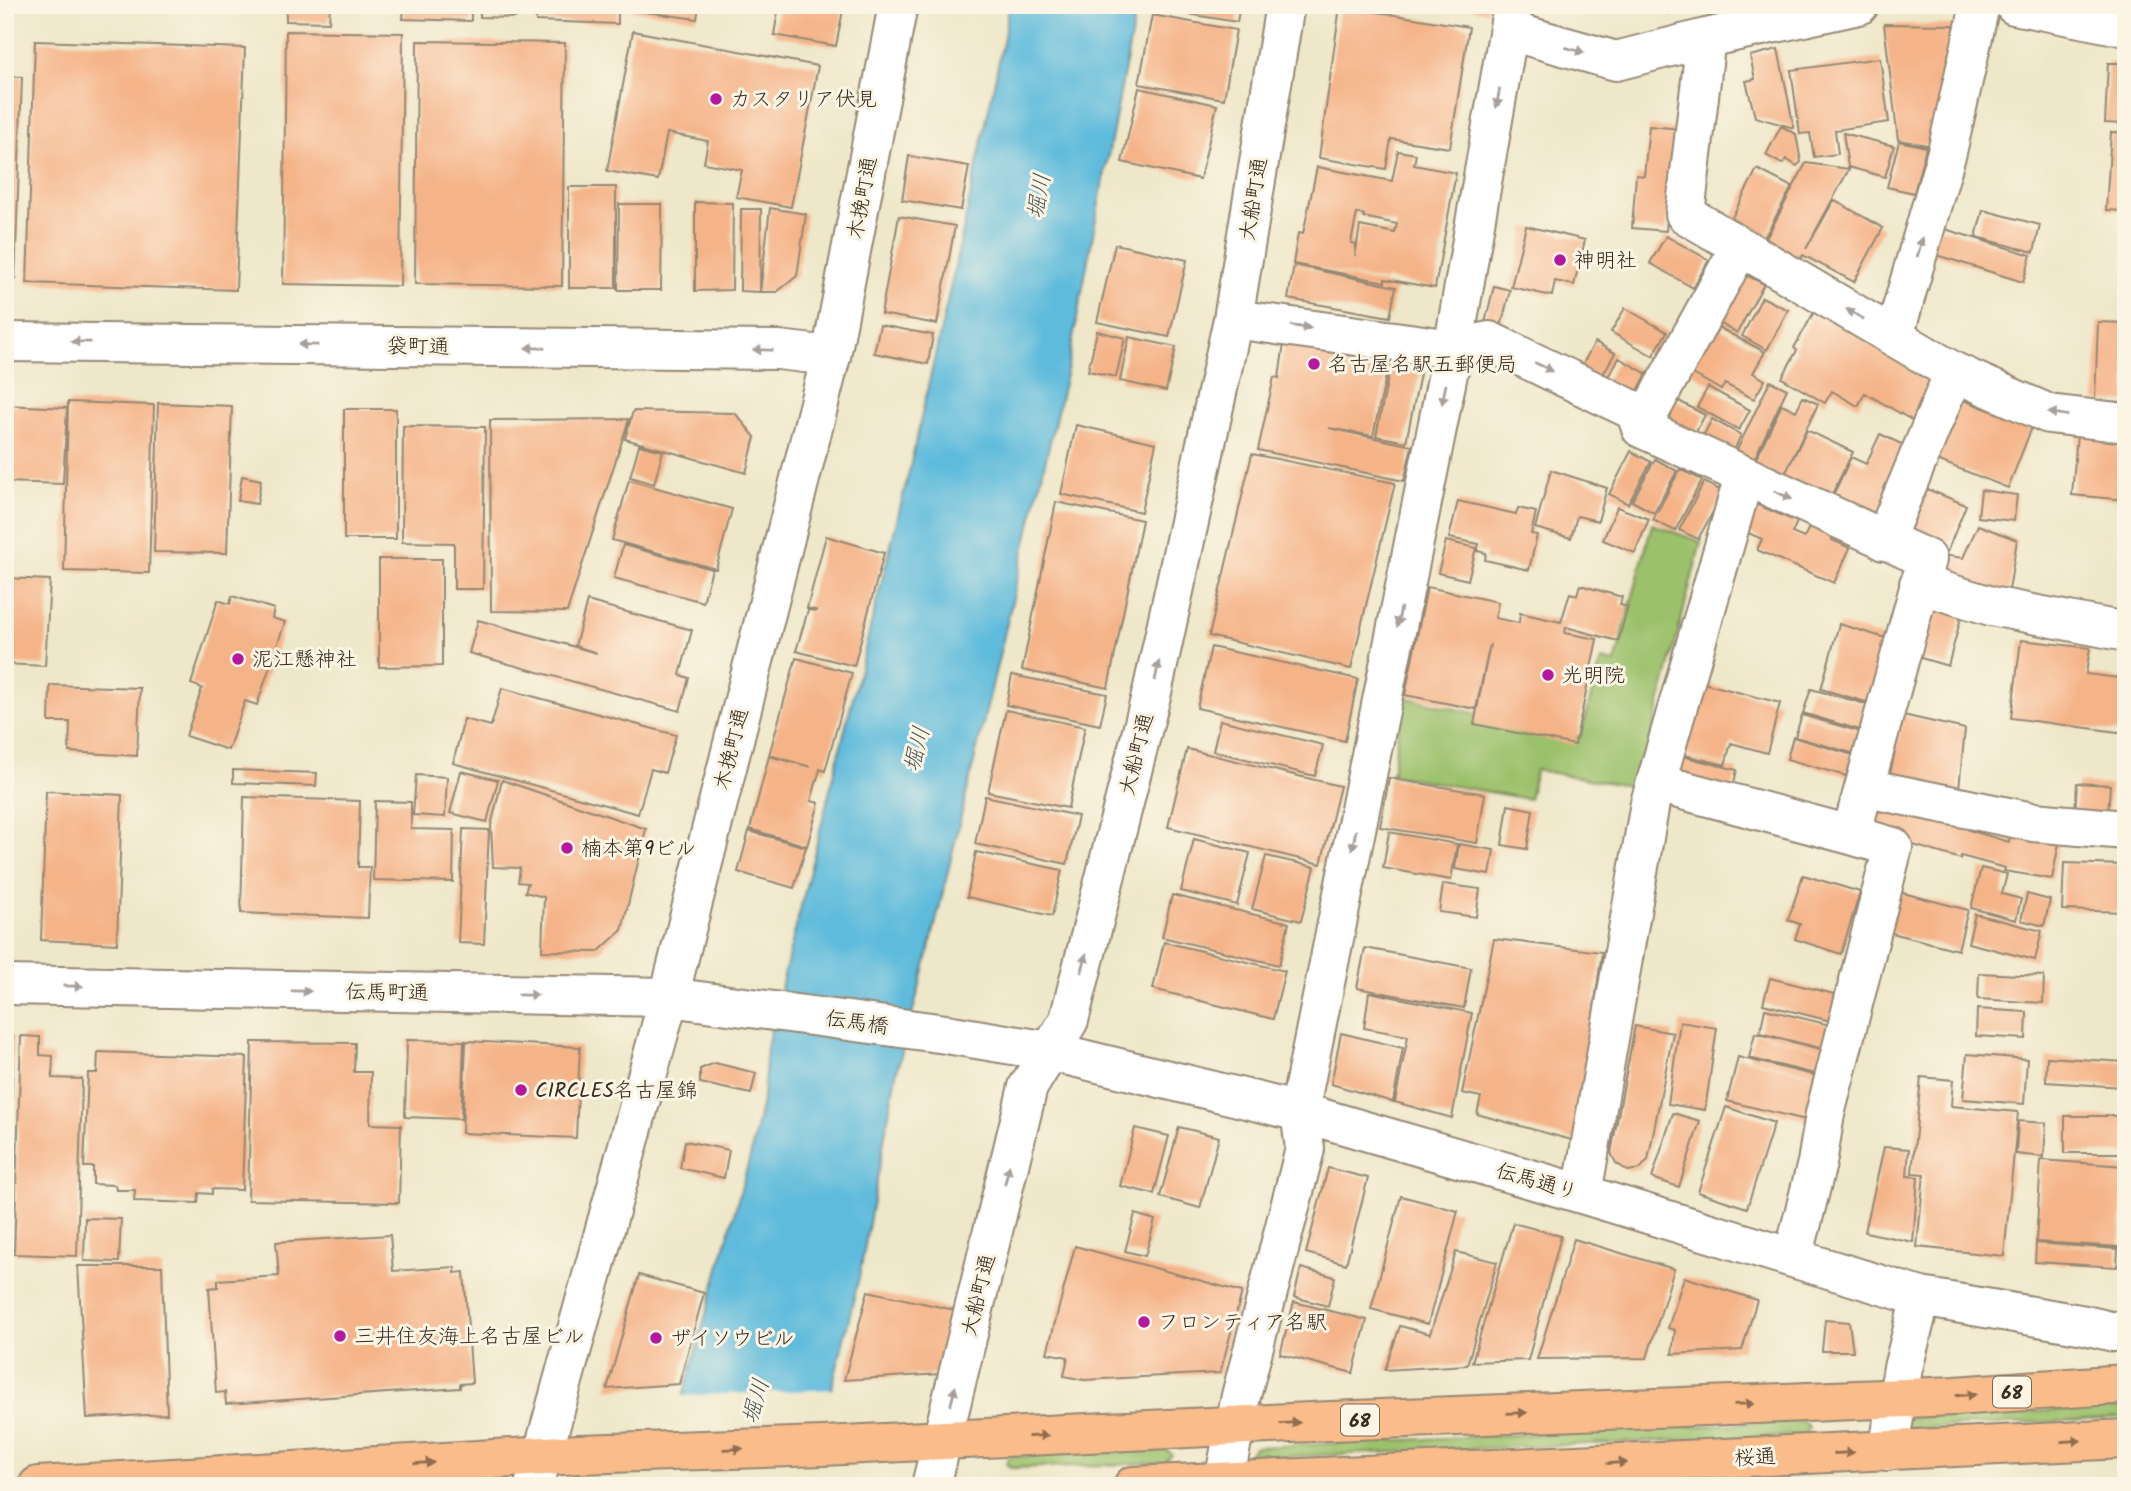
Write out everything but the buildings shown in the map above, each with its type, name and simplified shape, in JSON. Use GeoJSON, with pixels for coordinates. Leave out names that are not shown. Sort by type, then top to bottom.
{"type":"FeatureCollection","features":[{"type":"Feature","properties":{"kind":"main road","name":"68"},"geometry":{"type":"LineString","coordinates":[[37,1486],[537,1471],[664,1451],[1898,1398],[2126,1384]]}},
{"type":"Feature","properties":{"kind":"main road","name":"桜通"},"geometry":{"type":"LineString","coordinates":[[1133,1486],[2126,1439]]}},
{"type":"Feature","properties":{"kind":"street","name":"木挽町通"},"geometry":{"type":"LineString","coordinates":[[537,1471],[669,997],[831,356],[898,5]]}},
{"type":"Feature","properties":{"kind":"street","name":"大船町通"},"geometry":{"type":"LineString","coordinates":[[931,1486],[1028,1087],[1069,1020],[1153,688],[1233,319],[1285,5]]}},
{"type":"Feature","properties":{"kind":"street"},"geometry":{"type":"LineString","coordinates":[[1224,1482],[1305,1149],[1300,1112],[1453,349],[1511,18],[1616,61],[1706,38],[1859,5]]}},
{"type":"Feature","properties":{"kind":"street"},"geometry":{"type":"LineString","coordinates":[[1894,335],[1947,152],[1980,5]]}},
{"type":"Feature","properties":{"kind":"street"},"geometry":{"type":"LineString","coordinates":[[2014,5],[2126,27]]}},
{"type":"Feature","properties":{"kind":"street"},"geometry":{"type":"LineString","coordinates":[[1706,38],[1685,214],[1954,372],[2049,414],[2126,423]]}},
{"type":"Feature","properties":{"kind":"street"},"geometry":{"type":"LineString","coordinates":[[1641,428],[1740,247]]}},
{"type":"Feature","properties":{"kind":"street"},"geometry":{"type":"LineString","coordinates":[[1233,319],[1453,349],[1489,341],[1636,411],[1641,428],[1884,541],[1923,571],[1991,606],[2126,632]]}},
{"type":"Feature","properties":{"kind":"street","name":"袋町通"},"geometry":{"type":"LineString","coordinates":[[5,342],[778,350],[831,356]]}},
{"type":"Feature","properties":{"kind":"street"},"geometry":{"type":"LineString","coordinates":[[1884,541],[1954,372]]}},
{"type":"Feature","properties":{"kind":"street"},"geometry":{"type":"LineString","coordinates":[[1583,1194],[1648,816],[1744,477]]}},
{"type":"Feature","properties":{"kind":"street"},"geometry":{"type":"LineString","coordinates":[[1851,835],[1866,788],[1923,571]]}},
{"type":"Feature","properties":{"kind":"street"},"geometry":{"type":"LineString","coordinates":[[1656,783],[1893,847],[1825,1114],[1817,1163],[1793,1258]]}},
{"type":"Feature","properties":{"kind":"street"},"geometry":{"type":"LineString","coordinates":[[1866,788],[2033,822],[2126,830]]}},
{"type":"Feature","properties":{"kind":"street","name":"伝馬町通"},"geometry":{"type":"LineString","coordinates":[[5,985],[669,997],[767,1011]]}},
{"type":"Feature","properties":{"kind":"street","name":"伝馬橋"},"geometry":{"type":"LineString","coordinates":[[767,1011],[946,1034]]}},
{"type":"Feature","properties":{"kind":"street","name":"伝馬通り"},"geometry":{"type":"LineString","coordinates":[[946,1034],[1049,1051],[1300,1112],[1583,1194],[1921,1297],[2114,1332],[2126,1328]]}},
{"type":"Feature","properties":{"kind":"street"},"geometry":{"type":"LineString","coordinates":[[1888,1451],[1903,1368],[1921,1297]]}},
{"type":"Feature","properties":{"kind":"green space"},"geometry":{"type":"Polygon","coordinates":[[[1652,524],[1701,542],[1640,782],[1634,787],[1536,770],[1529,799],[1392,775],[1403,697],[1580,737],[1601,660],[1615,663],[1652,524]]]}},
{"type":"Feature","properties":{"kind":"green space"},"geometry":{"type":"Polygon","coordinates":[[[2126,1407],[2126,1418],[1884,1430],[1881,1419],[2126,1407]]]}},
{"type":"Feature","properties":{"kind":"green space"},"geometry":{"type":"Polygon","coordinates":[[[1803,1421],[1809,1428],[1804,1435],[1256,1458],[1250,1453],[1255,1447],[1803,1421]]]}},
{"type":"Feature","properties":{"kind":"green space"},"geometry":{"type":"Polygon","coordinates":[[[1167,1450],[1172,1455],[1164,1463],[1012,1468],[1006,1464],[1008,1457],[1167,1450]]]}},
{"type":"Feature","properties":{"kind":"water","name":"堀川"},"geometry":{"type":"Polygon","coordinates":[[[1009,5],[1137,5],[1067,370],[929,951],[896,1074],[860,1273],[808,1486],[658,1486],[750,1157],[763,1097],[767,1047],[774,1015],[909,472],[961,240],[1009,5]]]}},
{"type":"Feature","properties":{"kind":"pier"},"geometry":{"type":"Polygon","coordinates":[[[835,1389],[812,1486],[654,1486],[681,1396],[835,1389]]]}},
{"type":"Feature","properties":{"kind":"place","name":"カスタリア伏見"},"geometry":{"type":"Point","coordinates":[716,99]}},
{"type":"Feature","properties":{"kind":"place","name":"神明社"},"geometry":{"type":"Point","coordinates":[1560,260]}},
{"type":"Feature","properties":{"kind":"place","name":"名古屋名駅五郵便局"},"geometry":{"type":"Point","coordinates":[1314,364]}},
{"type":"Feature","properties":{"kind":"place","name":"泥江懸神社"},"geometry":{"type":"Point","coordinates":[238,659]}},
{"type":"Feature","properties":{"kind":"place","name":"光明院"},"geometry":{"type":"Point","coordinates":[1548,675]}},
{"type":"Feature","properties":{"kind":"place","name":"楠本第9ビル"},"geometry":{"type":"Point","coordinates":[567,848]}},
{"type":"Feature","properties":{"kind":"place","name":"CIRCLES名古屋錦"},"geometry":{"type":"Point","coordinates":[521,1090]}},
{"type":"Feature","properties":{"kind":"place","name":"フロンティア名駅"},"geometry":{"type":"Point","coordinates":[1144,1322]}},
{"type":"Feature","properties":{"kind":"place","name":"三井住友海上名古屋ビル"},"geometry":{"type":"Point","coordinates":[340,1336]}},
{"type":"Feature","properties":{"kind":"place","name":"ザイソウビル"},"geometry":{"type":"Point","coordinates":[656,1338]}}]}
